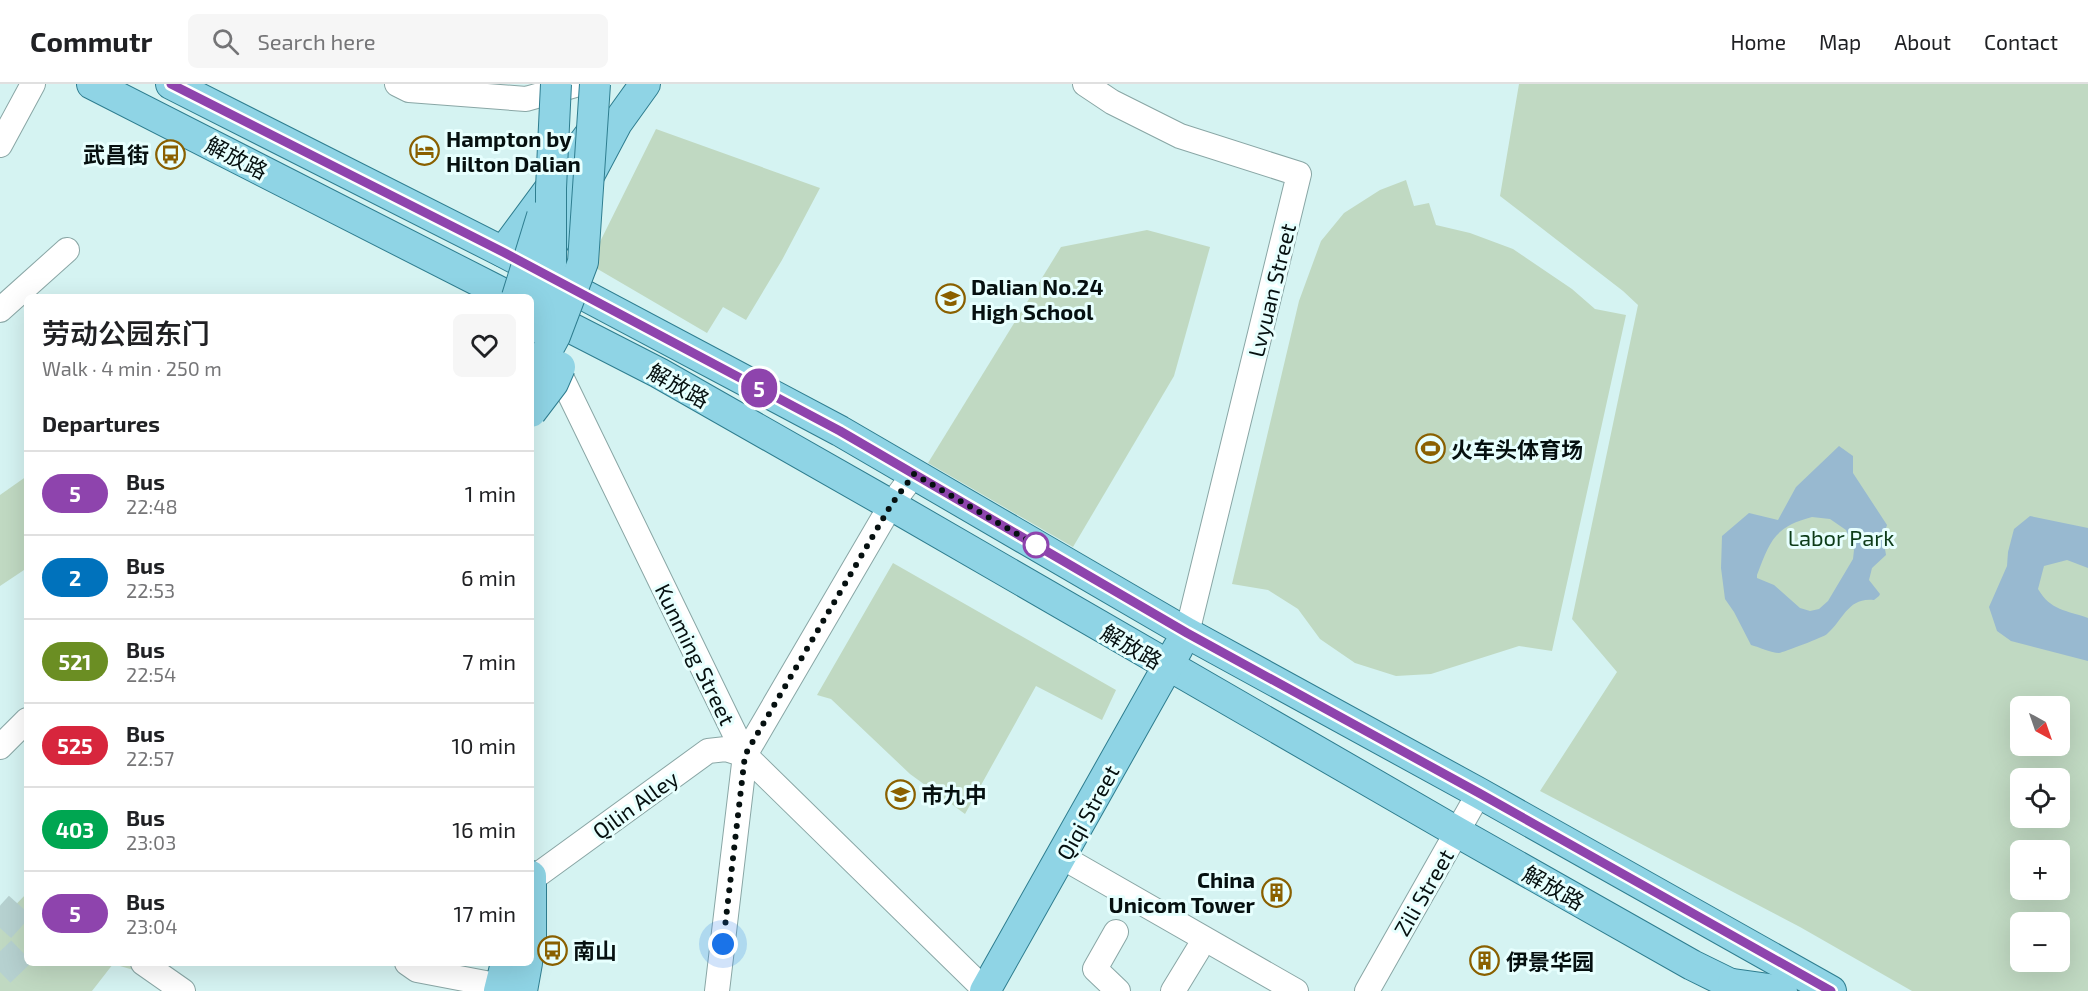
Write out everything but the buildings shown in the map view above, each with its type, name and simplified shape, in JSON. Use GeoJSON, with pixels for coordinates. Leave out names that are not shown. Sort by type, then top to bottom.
{"type":"FeatureCollection","features":[{"type":"Feature","properties":{"kind":"main road","name":"解放路"},"geometry":{"type":"LineString","coordinates":[[92,84],[504,294]]}},
{"type":"Feature","properties":{"kind":"main road"},"geometry":{"type":"LineString","coordinates":[[171,84],[503,252],[530,285],[608,306],[840,431],[1187,633],[1479,793],[1831,991]]}},
{"type":"Feature","properties":{"kind":"main road"},"geometry":{"type":"LineString","coordinates":[[534,319],[552,265],[551,188],[556,84]]}},
{"type":"Feature","properties":{"kind":"main road"},"geometry":{"type":"LineString","coordinates":[[534,408],[553,382],[569,346],[583,262],[595,84]]}},
{"type":"Feature","properties":{"kind":"main road"},"geometry":{"type":"LineString","coordinates":[[530,285],[627,84]]}},
{"type":"Feature","properties":{"kind":"main road"},"geometry":{"type":"LineString","coordinates":[[503,252],[612,117],[645,84]]}},
{"type":"Feature","properties":{"kind":"main road"},"geometry":{"type":"LineString","coordinates":[[518,294],[551,188]]}},
{"type":"Feature","properties":{"kind":"main road"},"geometry":{"type":"LineString","coordinates":[[534,375],[555,336],[583,262]]}},
{"type":"Feature","properties":{"kind":"main road","name":"解放路"},"geometry":{"type":"LineString","coordinates":[[534,310],[659,373],[1457,832],[1735,989],[1782,991]]}},
{"type":"Feature","properties":{"kind":"main road","name":"Qiqi Street"},"geometry":{"type":"LineString","coordinates":[[985,991],[1187,633]]}},
{"type":"Feature","properties":{"kind":"main road"},"geometry":{"type":"LineString","coordinates":[[1735,989],[1754,947]]}},
{"type":"Feature","properties":{"kind":"street"},"geometry":{"type":"LineString","coordinates":[[0,145],[33,84]]}},
{"type":"Feature","properties":{"kind":"street"},"geometry":{"type":"LineString","coordinates":[[397,84],[409,90],[526,99],[579,84]]}},
{"type":"Feature","properties":{"kind":"street","name":"Lvyuan Street"},"geometry":{"type":"LineString","coordinates":[[1084,84],[1112,102],[1180,136],[1299,174],[1187,633]]}},
{"type":"Feature","properties":{"kind":"street"},"geometry":{"type":"LineString","coordinates":[[0,310],[68,250]]}},
{"type":"Feature","properties":{"kind":"street","name":"Kunming Street"},"geometry":{"type":"LineString","coordinates":[[534,320],[745,755],[985,991]]}},
{"type":"Feature","properties":{"kind":"street"},"geometry":{"type":"LineString","coordinates":[[717,991],[745,755],[891,505],[914,474]]}},
{"type":"Feature","properties":{"kind":"street"},"geometry":{"type":"LineString","coordinates":[[0,747],[24,723]]}},
{"type":"Feature","properties":{"kind":"street","name":"Qilin Alley"},"geometry":{"type":"LineString","coordinates":[[534,877],[708,751],[726,749],[745,755]]}},
{"type":"Feature","properties":{"kind":"street","name":"Zili Street"},"geometry":{"type":"LineString","coordinates":[[1367,991],[1479,793]]}},
{"type":"Feature","properties":{"kind":"street"},"geometry":{"type":"LineString","coordinates":[[1062,857],[1266,983],[1296,991]]}},
{"type":"Feature","properties":{"kind":"street"},"geometry":{"type":"LineString","coordinates":[[1116,932],[1095,969],[1118,991]]}},
{"type":"Feature","properties":{"kind":"street"},"geometry":{"type":"LineString","coordinates":[[1173,991],[1198,950]]}},
{"type":"Feature","properties":{"kind":"street"},"geometry":{"type":"LineString","coordinates":[[147,966],[183,991]]}},
{"type":"Feature","properties":{"kind":"street"},"geometry":{"type":"LineString","coordinates":[[412,966],[417,969],[513,981]]}},
{"type":"Feature","properties":{"kind":"green space","name":"Labor Park"},"geometry":{"type":"Polygon","coordinates":[[[1519,84],[2088,84],[2088,991],[1912,991],[1800,927],[1540,791],[1617,672],[1572,619],[1638,305],[1500,196],[1519,84]]]}},
{"type":"Feature","properties":{"kind":"green space"},"geometry":{"type":"Polygon","coordinates":[[[656,129],[820,188],[782,260],[746,320],[723,307],[707,333],[589,264],[656,129]]]}},
{"type":"Feature","properties":{"kind":"green space","name":"火车头体育场"},"geometry":{"type":"Polygon","coordinates":[[[1406,180],[1414,206],[1429,203],[1436,225],[1470,233],[1513,249],[1572,289],[1595,309],[1626,315],[1552,651],[1519,646],[1431,674],[1396,676],[1355,663],[1320,639],[1298,609],[1268,590],[1232,584],[1299,301],[1321,241],[1344,213],[1380,190],[1406,180]]]}},
{"type":"Feature","properties":{"kind":"green space"},"geometry":{"type":"Polygon","coordinates":[[[1147,230],[1210,247],[1174,376],[1073,547],[928,463],[1061,247],[1147,230]]]}},
{"type":"Feature","properties":{"kind":"green space"},"geometry":{"type":"Polygon","coordinates":[[[24,478],[24,570],[0,586],[0,495],[24,478]]]}},
{"type":"Feature","properties":{"kind":"green space"},"geometry":{"type":"Polygon","coordinates":[[[893,563],[1116,690],[1102,720],[1036,686],[965,814],[910,774],[831,699],[817,695],[893,563]]]}},
{"type":"Feature","properties":{"kind":"green space"},"geometry":{"type":"Polygon","coordinates":[[[24,896],[24,966],[111,966],[92,991],[0,991],[0,921],[24,896]]]}},
{"type":"Feature","properties":{"kind":"green space"},"geometry":{"type":"Polygon","coordinates":[[[120,966],[159,966],[151,975],[120,966]]]}},
{"type":"Feature","properties":{"kind":"water"},"geometry":{"type":"Polygon","coordinates":[[[1839,446],[1853,456],[1853,473],[1887,525],[1883,537],[1886,555],[1872,568],[1869,580],[1880,594],[1879,596],[1874,600],[1865,600],[1852,605],[1824,636],[1776,653],[1751,645],[1725,599],[1721,568],[1722,536],[1749,513],[1778,520],[1796,487],[1839,446]],[[1812,517],[1781,531],[1770,544],[1757,575],[1757,578],[1774,585],[1800,608],[1810,611],[1819,609],[1828,601],[1853,559],[1854,550],[1846,530],[1830,519],[1812,517]]]}},
{"type":"Feature","properties":{"kind":"water"},"geometry":{"type":"Polygon","coordinates":[[[2030,516],[2088,528],[2088,568],[2067,560],[2044,566],[2038,589],[2054,606],[2088,618],[2088,661],[2011,641],[1997,631],[1989,607],[2007,566],[2014,529],[2030,516]]]}},
{"type":"Feature","properties":{"kind":"tunnel"},"geometry":{"type":"LineString","coordinates":[[0,928],[24,901]]}},
{"type":"Feature","properties":{"kind":"tunnel"},"geometry":{"type":"LineString","coordinates":[[0,972],[24,949]]}},
{"type":"Feature","properties":{"kind":"bus line","name":"5"},"geometry":{"type":"LineString","coordinates":[[171,84],[608,306],[840,431],[1187,633],[1479,793],[1831,991]]}},
{"type":"Feature","properties":{"kind":"place","name":"Hampton by Hilton Dalian"},"geometry":{"type":"Point","coordinates":[425,151]}},
{"type":"Feature","properties":{"kind":"place","name":"武昌街"},"geometry":{"type":"Point","coordinates":[170,154]}},
{"type":"Feature","properties":{"kind":"place","name":"Dalian No.24 High School"},"geometry":{"type":"Point","coordinates":[950,299]}},
{"type":"Feature","properties":{"kind":"place","name":"火车头体育场"},"geometry":{"type":"Point","coordinates":[1430,449]}},
{"type":"Feature","properties":{"kind":"place","name":"市九中"},"geometry":{"type":"Point","coordinates":[900,794]}},
{"type":"Feature","properties":{"kind":"place","name":"China Unicom Tower"},"geometry":{"type":"Point","coordinates":[1276,892]}},
{"type":"Feature","properties":{"kind":"place","name":"南山"},"geometry":{"type":"Point","coordinates":[552,950]}},
{"type":"Feature","properties":{"kind":"place","name":"伊景华园"},"geometry":{"type":"Point","coordinates":[1485,961]}},
{"type":"Feature","properties":{"kind":"route"},"geometry":{"type":"LineString","coordinates":[[723,944],[745,755],[891,505],[914,474],[1036,545]]}}]}
